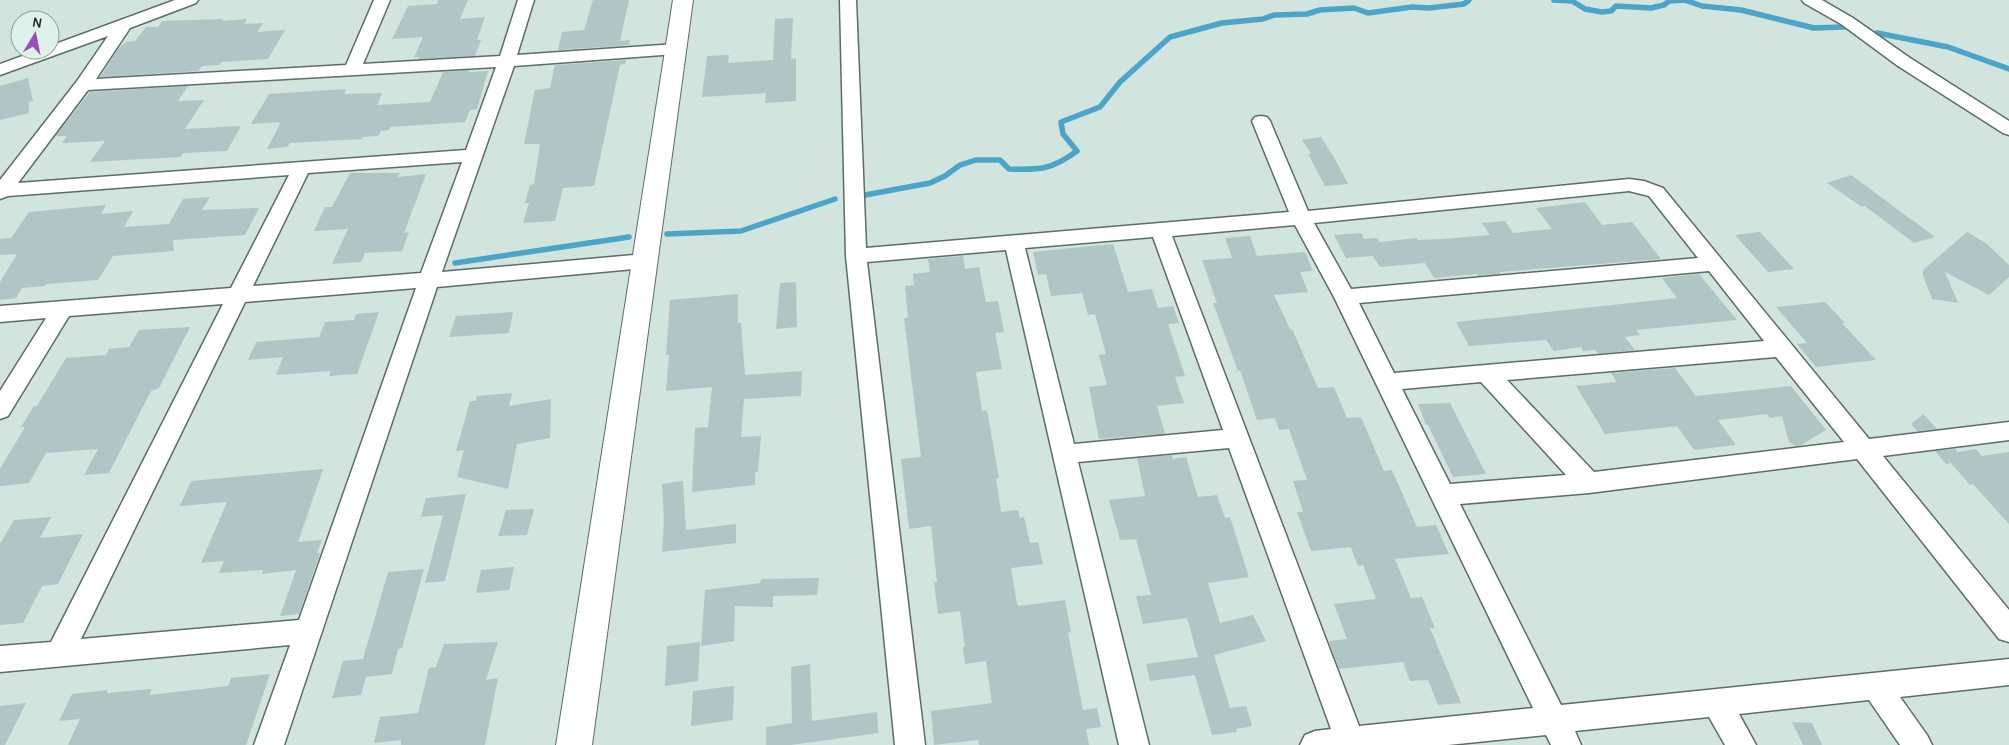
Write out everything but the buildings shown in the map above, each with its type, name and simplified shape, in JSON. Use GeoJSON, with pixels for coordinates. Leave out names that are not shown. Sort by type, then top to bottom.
{"type":"FeatureCollection","features":[{"type":"Feature","properties":{"kind":"street"},"geometry":{"type":"LineString","coordinates":[[0,70],[190,0]]}},
{"type":"Feature","properties":{"kind":"street"},"geometry":{"type":"LineString","coordinates":[[352,70],[382,0]]}},
{"type":"Feature","properties":{"kind":"street"},"geometry":{"type":"LineString","coordinates":[[269,745],[429,280],[507,61],[526,0]]}},
{"type":"Feature","properties":{"kind":"street"},"geometry":{"type":"LineString","coordinates":[[574,745],[683,0]]}},
{"type":"Feature","properties":{"kind":"street"},"geometry":{"type":"LineString","coordinates":[[848,0],[856,256],[910,745]]}},
{"type":"Feature","properties":{"kind":"street"},"geometry":{"type":"LineString","coordinates":[[1810,0],[1847,20],[1904,62],[2009,130]]}},
{"type":"Feature","properties":{"kind":"street"},"geometry":{"type":"LineString","coordinates":[[1,191],[83,85],[125,23]]}},
{"type":"Feature","properties":{"kind":"street"},"geometry":{"type":"LineString","coordinates":[[83,85],[507,61],[676,49]]}},
{"type":"Feature","properties":{"kind":"street"},"geometry":{"type":"LineString","coordinates":[[1261,121],[1301,218],[1345,297],[1388,382],[1566,745]]}},
{"type":"Feature","properties":{"kind":"street"},"geometry":{"type":"LineString","coordinates":[[1,191],[474,155]]}},
{"type":"Feature","properties":{"kind":"street"},"geometry":{"type":"LineString","coordinates":[[60,653],[302,168]]}},
{"type":"Feature","properties":{"kind":"street"},"geometry":{"type":"LineString","coordinates":[[856,256],[1301,218],[1629,185],[1644,187],[1656,192],[2009,630]]}},
{"type":"Feature","properties":{"kind":"street"},"geometry":{"type":"LineString","coordinates":[[1160,230],[1350,741]]}},
{"type":"Feature","properties":{"kind":"street"},"geometry":{"type":"LineString","coordinates":[[1014,242],[1134,745]]}},
{"type":"Feature","properties":{"kind":"street"},"geometry":{"type":"LineString","coordinates":[[0,314],[645,261]]}},
{"type":"Feature","properties":{"kind":"street"},"geometry":{"type":"LineString","coordinates":[[1345,297],[1713,264]]}},
{"type":"Feature","properties":{"kind":"street"},"geometry":{"type":"LineString","coordinates":[[0,410],[63,308]]}},
{"type":"Feature","properties":{"kind":"street"},"geometry":{"type":"LineString","coordinates":[[1388,382],[1781,348]]}},
{"type":"Feature","properties":{"kind":"street"},"geometry":{"type":"LineString","coordinates":[[1487,374],[1589,483]]}},
{"type":"Feature","properties":{"kind":"street"},"geometry":{"type":"LineString","coordinates":[[1443,495],[1589,483],[2009,431]]}},
{"type":"Feature","properties":{"kind":"street"},"geometry":{"type":"LineString","coordinates":[[1064,454],[1237,438]]}},
{"type":"Feature","properties":{"kind":"street"},"geometry":{"type":"LineString","coordinates":[[0,659],[309,631]]}},
{"type":"Feature","properties":{"kind":"street"},"geometry":{"type":"LineString","coordinates":[[1315,745],[2009,672]]}},
{"type":"Feature","properties":{"kind":"street"},"geometry":{"type":"LineString","coordinates":[[1876,686],[1917,745]]}},
{"type":"Feature","properties":{"kind":"street"},"geometry":{"type":"LineString","coordinates":[[1716,703],[1741,745]]}},
{"type":"Feature","properties":{"kind":"waterway"},"geometry":{"type":"LineString","coordinates":[[865,195],[930,183],[945,176],[960,165],[976,160],[1000,160],[1009,169],[1045,168],[1060,162],[1077,151],[1063,134],[1061,122],[1100,107],[1120,82],[1170,37],[1222,23],[1263,19],[1274,15],[1307,14],[1320,10],[1354,8],[1368,13],[1412,7],[1429,8],[1464,4],[1469,0]]}},
{"type":"Feature","properties":{"kind":"waterway"},"geometry":{"type":"LineString","coordinates":[[1554,0],[1572,1],[1585,9],[1602,12],[1611,11],[1616,6],[1651,8],[1664,5],[1669,1],[1684,0],[1702,6],[1741,10],[1814,28],[1844,27]]}},
{"type":"Feature","properties":{"kind":"waterway"},"geometry":{"type":"LineString","coordinates":[[1877,33],[1948,47],[2009,69]]}},
{"type":"Feature","properties":{"kind":"waterway"},"geometry":{"type":"LineString","coordinates":[[667,234],[741,231],[835,199]]}},
{"type":"Feature","properties":{"kind":"waterway"},"geometry":{"type":"LineString","coordinates":[[455,263],[629,237]]}}]}
